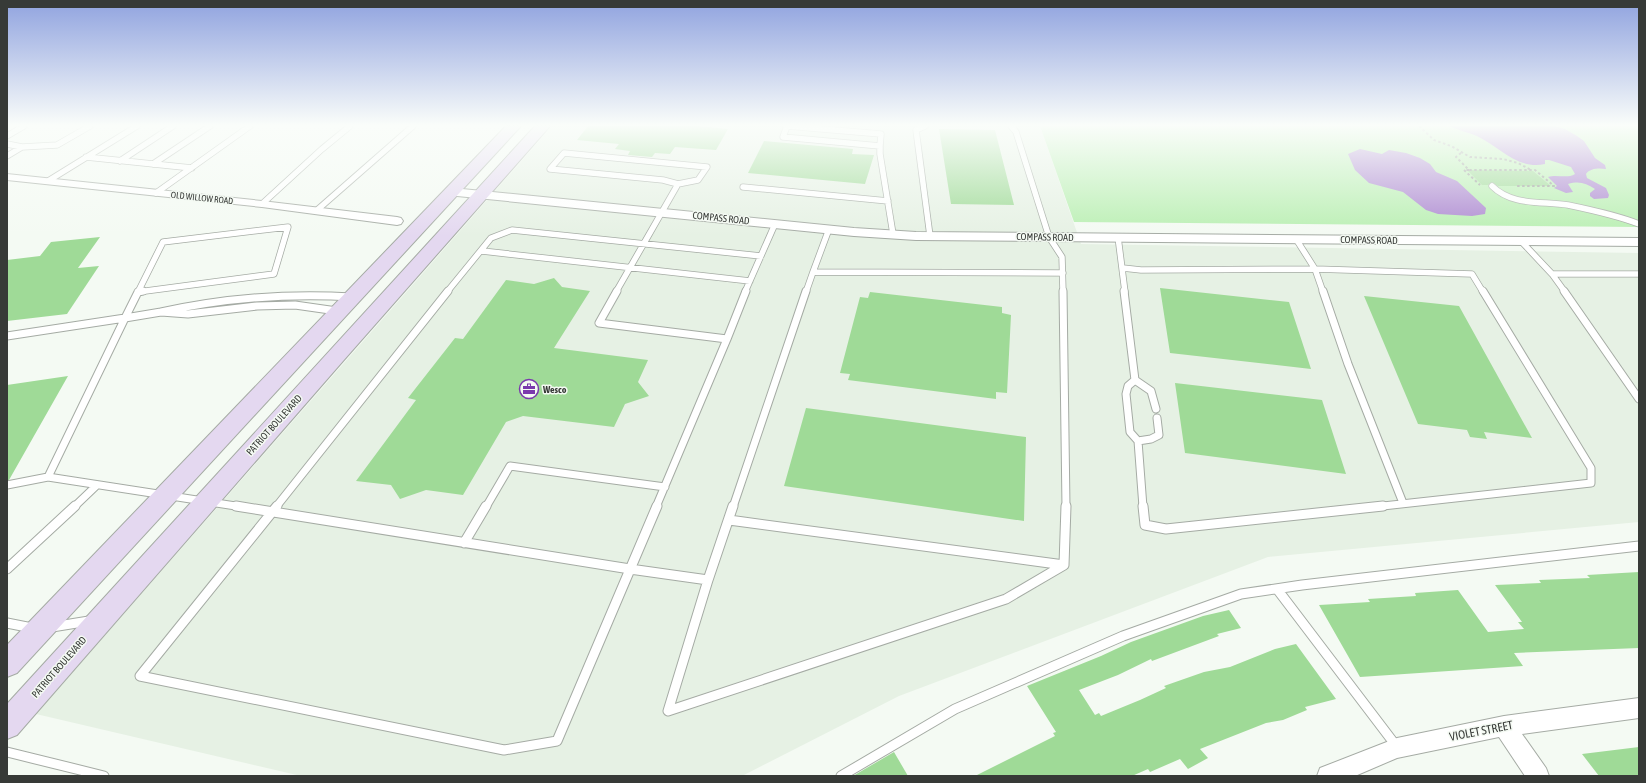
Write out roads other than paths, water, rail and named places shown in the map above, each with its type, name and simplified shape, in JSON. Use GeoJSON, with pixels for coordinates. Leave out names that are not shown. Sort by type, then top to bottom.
{"type":"FeatureCollection","features":[{"type":"Feature","properties":{"kind":"main road"},"geometry":{"type":"LineString","coordinates":[[7,664],[480,163]]}},
{"type":"Feature","properties":{"kind":"main road","name":"PATRIOT BOULEVARD"},"geometry":{"type":"LineString","coordinates":[[7,725],[206,501],[511,163]]}},
{"type":"Feature","properties":{"kind":"street","name":"OLD WILLOW ROAD"},"geometry":{"type":"LineString","coordinates":[[7,177],[262,204],[396,221]]}},
{"type":"Feature","properties":{"kind":"street","name":"COMPASS ROAD"},"geometry":{"type":"LineString","coordinates":[[452,192],[829,229],[930,236],[1639,242]]}},
{"type":"Feature","properties":{"kind":"street","name":"VIOLET STREET"},"geometry":{"type":"LineString","coordinates":[[1328,776],[1397,748],[1504,726],[1639,708]]}},
{"type":"Feature","properties":{"kind":"street"},"geometry":{"type":"LineString","coordinates":[[1504,726],[1538,776]]}},
{"type":"Feature","properties":{"kind":"lane"},"geometry":{"type":"LineString","coordinates":[[48,181],[77,163]]}},
{"type":"Feature","properties":{"kind":"lane"},"geometry":{"type":"LineString","coordinates":[[137,163],[192,168]]}},
{"type":"Feature","properties":{"kind":"lane"},"geometry":{"type":"LineString","coordinates":[[156,193],[200,163]]}},
{"type":"Feature","properties":{"kind":"lane"},"geometry":{"type":"LineString","coordinates":[[262,204],[307,163]]}},
{"type":"Feature","properties":{"kind":"lane"},"geometry":{"type":"LineString","coordinates":[[316,211],[371,163]]}},
{"type":"Feature","properties":{"kind":"lane"},"geometry":{"type":"LineString","coordinates":[[556,163],[550,169],[663,180],[678,184],[698,180],[707,167],[661,163]]}},
{"type":"Feature","properties":{"kind":"lane"},"geometry":{"type":"LineString","coordinates":[[881,163],[893,234]]}},
{"type":"Feature","properties":{"kind":"lane"},"geometry":{"type":"LineString","coordinates":[[920,163],[930,236]]}},
{"type":"Feature","properties":{"kind":"lane"},"geometry":{"type":"LineString","coordinates":[[1026,163],[1049,237],[1062,257],[1066,515],[1064,565]]}},
{"type":"Feature","properties":{"kind":"lane"},"geometry":{"type":"LineString","coordinates":[[678,184],[599,323],[727,339]]}},
{"type":"Feature","properties":{"kind":"lane"},"geometry":{"type":"LineString","coordinates":[[1492,186],[1499,193],[1514,200],[1566,205],[1617,215],[1639,224]]}},
{"type":"Feature","properties":{"kind":"lane"},"geometry":{"type":"LineString","coordinates":[[743,187],[888,202]]}},
{"type":"Feature","properties":{"kind":"lane"},"geometry":{"type":"LineString","coordinates":[[761,256],[512,230],[491,238],[140,676],[504,750],[557,741],[775,224]]}},
{"type":"Feature","properties":{"kind":"lane"},"geometry":{"type":"LineString","coordinates":[[48,477],[125,318],[138,292],[163,242],[288,226],[274,274],[138,292]]}},
{"type":"Feature","properties":{"kind":"lane"},"geometry":{"type":"LineString","coordinates":[[829,229],[728,520],[668,711],[1006,599],[1064,565]]}},
{"type":"Feature","properties":{"kind":"lane"},"geometry":{"type":"LineString","coordinates":[[1118,237],[1123,268],[1135,380]]}},
{"type":"Feature","properties":{"kind":"lane"},"geometry":{"type":"LineString","coordinates":[[1296,239],[1315,269],[1348,364],[1403,503]]}},
{"type":"Feature","properties":{"kind":"lane"},"geometry":{"type":"LineString","coordinates":[[1520,241],[1552,274],[1639,399]]}},
{"type":"Feature","properties":{"kind":"lane"},"geometry":{"type":"LineString","coordinates":[[482,251],[750,281]]}},
{"type":"Feature","properties":{"kind":"lane"},"geometry":{"type":"LineString","coordinates":[[1123,268],[1141,270],[1315,269],[1472,274],[1591,468],[1591,483],[1166,529],[1145,525],[1138,441],[1130,432],[1126,394],[1128,386],[1135,380]]}},
{"type":"Feature","properties":{"kind":"lane"},"geometry":{"type":"LineString","coordinates":[[813,272],[1063,274]]}},
{"type":"Feature","properties":{"kind":"lane"},"geometry":{"type":"LineString","coordinates":[[1552,274],[1639,274]]}},
{"type":"Feature","properties":{"kind":"lane"},"geometry":{"type":"LineString","coordinates":[[7,336],[161,312],[192,305],[264,295],[306,294],[345,304]]}},
{"type":"Feature","properties":{"kind":"lane"},"geometry":{"type":"LineString","coordinates":[[161,312],[188,314],[257,306],[345,304]]}},
{"type":"Feature","properties":{"kind":"lane"},"geometry":{"type":"LineString","coordinates":[[1135,380],[1146,386],[1154,393],[1156,409]]}},
{"type":"Feature","properties":{"kind":"lane"},"geometry":{"type":"LineString","coordinates":[[1138,441],[1151,439],[1159,435],[1157,418]]}},
{"type":"Feature","properties":{"kind":"lane"},"geometry":{"type":"LineString","coordinates":[[464,543],[510,466],[665,487]]}},
{"type":"Feature","properties":{"kind":"lane"},"geometry":{"type":"LineString","coordinates":[[7,485],[48,477],[708,580]]}},
{"type":"Feature","properties":{"kind":"lane"},"geometry":{"type":"LineString","coordinates":[[7,569],[97,485]]}},
{"type":"Feature","properties":{"kind":"lane"},"geometry":{"type":"LineString","coordinates":[[728,520],[1064,565]]}},
{"type":"Feature","properties":{"kind":"lane"},"geometry":{"type":"LineString","coordinates":[[841,776],[955,709],[1123,636],[1242,594],[1639,546]]}},
{"type":"Feature","properties":{"kind":"lane"},"geometry":{"type":"LineString","coordinates":[[1277,589],[1397,748]]}},
{"type":"Feature","properties":{"kind":"lane"},"geometry":{"type":"LineString","coordinates":[[7,623],[39,630],[101,619]]}},
{"type":"Feature","properties":{"kind":"lane"},"geometry":{"type":"LineString","coordinates":[[7,752],[104,776]]}},
{"type":"Feature","properties":{"kind":"place","name":"Wesco"},"geometry":{"type":"Point","coordinates":[529,389]}}]}
